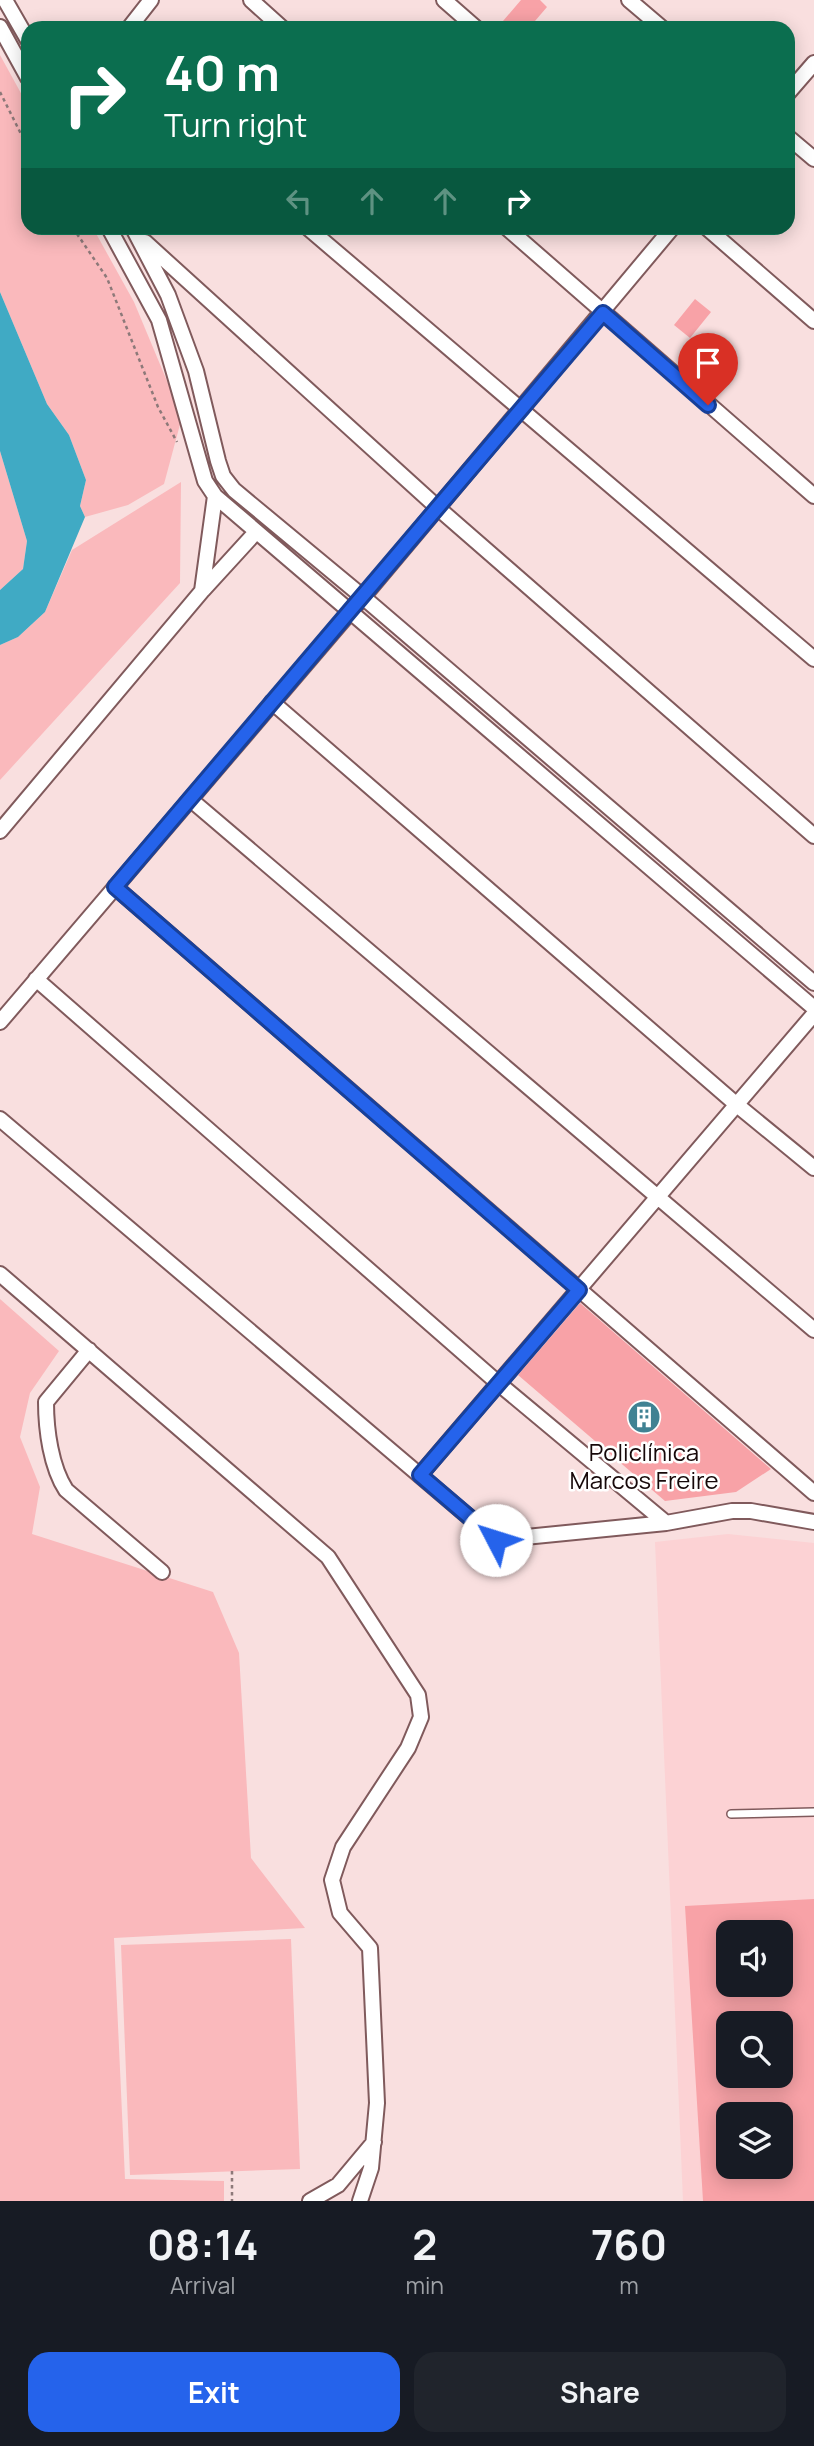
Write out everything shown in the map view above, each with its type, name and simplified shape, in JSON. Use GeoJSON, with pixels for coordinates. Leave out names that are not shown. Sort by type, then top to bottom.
{"type":"FeatureCollection","features":[{"type":"Feature","properties":{"kind":"street"},"geometry":{"type":"LineString","coordinates":[[5,0],[21,28]]}},
{"type":"Feature","properties":{"kind":"street"},"geometry":{"type":"LineString","coordinates":[[134,21],[151,0]]}},
{"type":"Feature","properties":{"kind":"street"},"geometry":{"type":"LineString","coordinates":[[251,0],[274,21]]}},
{"type":"Feature","properties":{"kind":"street"},"geometry":{"type":"LineString","coordinates":[[444,0],[468,21]]}},
{"type":"Feature","properties":{"kind":"street"},"geometry":{"type":"LineString","coordinates":[[629,0],[654,21]]}},
{"type":"Feature","properties":{"kind":"street"},"geometry":{"type":"LineString","coordinates":[[0,27],[21,65]]}},
{"type":"Feature","properties":{"kind":"street"},"geometry":{"type":"LineString","coordinates":[[795,85],[814,63]]}},
{"type":"Feature","properties":{"kind":"street"},"geometry":{"type":"LineString","coordinates":[[795,143],[814,159]]}},
{"type":"Feature","properties":{"kind":"street"},"geometry":{"type":"LineString","coordinates":[[113,235],[159,320],[205,481],[215,496],[814,1008]]}},
{"type":"Feature","properties":{"kind":"street"},"geometry":{"type":"LineString","coordinates":[[137,235],[169,295],[192,358],[223,476],[234,490],[814,983]]}},
{"type":"Feature","properties":{"kind":"street"},"geometry":{"type":"LineString","coordinates":[[139,235],[438,508],[814,836]]}},
{"type":"Feature","properties":{"kind":"street"},"geometry":{"type":"LineString","coordinates":[[316,235],[814,659]]}},
{"type":"Feature","properties":{"kind":"street"},"geometry":{"type":"LineString","coordinates":[[515,235],[814,496]]}},
{"type":"Feature","properties":{"kind":"street"},"geometry":{"type":"LineString","coordinates":[[0,1022],[363,597],[666,235]]}},
{"type":"Feature","properties":{"kind":"street"},"geometry":{"type":"LineString","coordinates":[[715,235],[814,321]]}},
{"type":"Feature","properties":{"kind":"street"},"geometry":{"type":"LineString","coordinates":[[202,591],[215,496]]}},
{"type":"Feature","properties":{"kind":"street"},"geometry":{"type":"LineString","coordinates":[[0,831],[202,591],[256,532]]}},
{"type":"Feature","properties":{"kind":"street"},"geometry":{"type":"LineString","coordinates":[[272,702],[737,1105],[814,1168]]}},
{"type":"Feature","properties":{"kind":"street"},"geometry":{"type":"LineString","coordinates":[[190,799],[814,1330]]}},
{"type":"Feature","properties":{"kind":"street"},"geometry":{"type":"LineString","coordinates":[[115,887],[814,1493]]}},
{"type":"Feature","properties":{"kind":"street"},"geometry":{"type":"LineString","coordinates":[[36,979],[498,1383],[666,1523]]}},
{"type":"Feature","properties":{"kind":"street"},"geometry":{"type":"LineString","coordinates":[[420,1475],[814,1014]]}},
{"type":"Feature","properties":{"kind":"street"},"geometry":{"type":"LineString","coordinates":[[0,1119],[496,1540],[666,1523],[732,1511],[751,1511],[814,1522]]}},
{"type":"Feature","properties":{"kind":"street"},"geometry":{"type":"LineString","coordinates":[[0,1274],[328,1556],[418,1695],[421,1717],[408,1748],[342,1847],[332,1880],[340,1913],[370,1948],[377,2103],[371,2168],[360,2201]]}},
{"type":"Feature","properties":{"kind":"street"},"geometry":{"type":"LineString","coordinates":[[89,1350],[46,1402],[46,1418],[59,1480],[66,1490],[162,1572]]}},
{"type":"Feature","properties":{"kind":"street"},"geometry":{"type":"LineString","coordinates":[[310,2201],[338,2185],[374,2142]]}},
{"type":"Feature","properties":{"kind":"lane"},"geometry":{"type":"LineString","coordinates":[[731,1814],[814,1812]]}},
{"type":"Feature","properties":{"kind":"path"},"geometry":{"type":"LineString","coordinates":[[0,92],[21,134]]}},
{"type":"Feature","properties":{"kind":"path"},"geometry":{"type":"LineString","coordinates":[[78,235],[107,278],[158,407],[182,450]]}},
{"type":"Feature","properties":{"kind":"path"},"geometry":{"type":"LineString","coordinates":[[232,2171],[232,2201]]}},
{"type":"Feature","properties":{"kind":"shaded area"},"geometry":{"type":"Polygon","coordinates":[[[0,55],[21,93],[21,235],[97,235],[134,302],[182,417],[164,484],[128,505],[85,517],[80,506],[86,480],[69,435],[47,404],[0,292],[0,55]]]}},
{"type":"Feature","properties":{"kind":"shaded area"},"geometry":{"type":"Polygon","coordinates":[[[0,451],[27,541],[23,569],[0,590],[0,451]]]}},
{"type":"Feature","properties":{"kind":"shaded area"},"geometry":{"type":"Polygon","coordinates":[[[181,482],[180,583],[0,780],[0,645],[18,637],[45,612],[72,550],[181,482]]]}},
{"type":"Feature","properties":{"kind":"shaded area"},"geometry":{"type":"Polygon","coordinates":[[[0,1299],[59,1351],[30,1393],[20,1437],[40,1487],[32,1534],[213,1592],[239,1653],[251,1858],[305,1928],[114,1938],[125,2179],[224,2181],[224,2201],[0,2201],[0,1299]]]}},
{"type":"Feature","properties":{"kind":"shaded area"},"geometry":{"type":"Polygon","coordinates":[[[728,1534],[814,1543],[814,2201],[683,2201],[655,1542],[728,1534]]]}},
{"type":"Feature","properties":{"kind":"shaded area"},"geometry":{"type":"Polygon","coordinates":[[[291,1939],[300,2169],[130,2175],[121,1945],[291,1939]]]}},
{"type":"Feature","properties":{"kind":"water"},"geometry":{"type":"Polygon","coordinates":[[[0,292],[47,404],[69,435],[86,480],[80,506],[85,517],[45,612],[18,637],[0,645],[0,590],[23,569],[27,541],[0,451],[0,292]]]}},
{"type":"Feature","properties":{"kind":"building"},"geometry":{"type":"Polygon","coordinates":[[[521,0],[540,0],[547,7],[535,21],[503,21],[521,0]]]}},
{"type":"Feature","properties":{"kind":"building"},"geometry":{"type":"Polygon","coordinates":[[[695,299],[711,312],[690,338],[674,325],[695,299]]]}},
{"type":"Feature","properties":{"kind":"building","name":"Policlínica Marcos Freire"},"geometry":{"type":"Polygon","coordinates":[[[580,1303],[771,1469],[736,1492],[665,1501],[518,1375],[580,1303]]]}},
{"type":"Feature","properties":{"kind":"building"},"geometry":{"type":"Polygon","coordinates":[[[814,1899],[814,2201],[703,2201],[685,1906],[814,1899]]]}},
{"type":"Feature","properties":{"kind":"place","name":"Policlínica Marcos Freire"},"geometry":{"type":"Point","coordinates":[644,1417]}},
{"type":"Feature","properties":{"kind":"route"},"geometry":{"type":"LineString","coordinates":[[496,1540],[420,1475],[579,1290],[115,887],[603,313],[708,405]]}}]}
